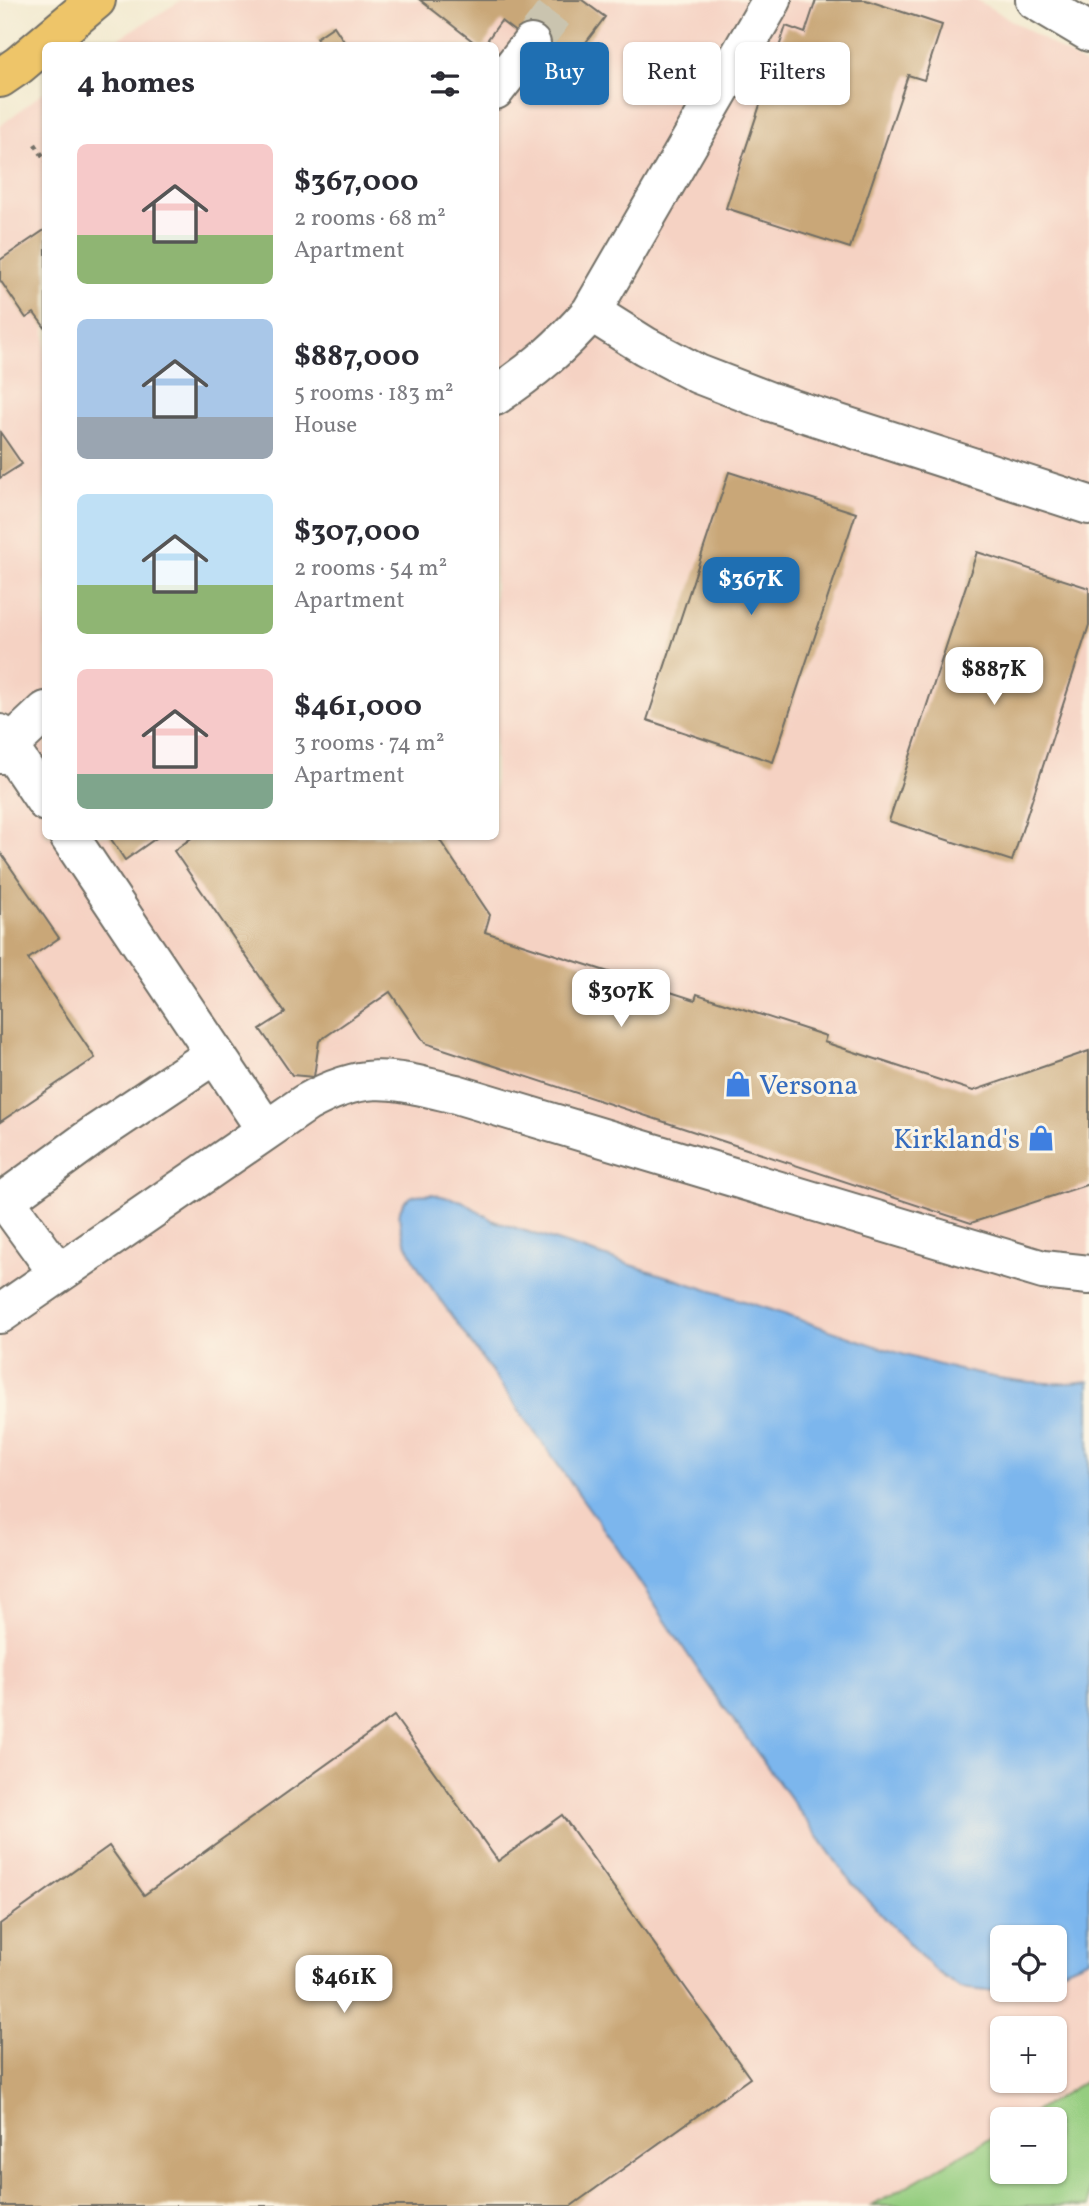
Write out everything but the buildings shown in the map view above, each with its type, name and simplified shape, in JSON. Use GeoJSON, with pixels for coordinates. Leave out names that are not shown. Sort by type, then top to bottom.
{"type":"FeatureCollection","features":[{"type":"Feature","properties":{"kind":"main road"},"geometry":{"type":"LineString","coordinates":[[46,42],[96,0]]}},
{"type":"Feature","properties":{"kind":"main road"},"geometry":{"type":"LineString","coordinates":[[0,78],[42,46]]}},
{"type":"Feature","properties":{"kind":"street"},"geometry":{"type":"LineString","coordinates":[[499,393],[534,370],[565,342],[591,312],[772,0]]}},
{"type":"Feature","properties":{"kind":"street"},"geometry":{"type":"LineString","coordinates":[[1035,0],[1089,32]]}},
{"type":"Feature","properties":{"kind":"street"},"geometry":{"type":"LineString","coordinates":[[499,85],[520,58]]}},
{"type":"Feature","properties":{"kind":"street"},"geometry":{"type":"LineString","coordinates":[[591,312],[645,346],[698,374],[768,401],[1089,505]]}},
{"type":"Feature","properties":{"kind":"street"},"geometry":{"type":"LineString","coordinates":[[42,713],[3,745],[42,797]]}},
{"type":"Feature","properties":{"kind":"street"},"geometry":{"type":"LineString","coordinates":[[72,840],[266,1130]]}},
{"type":"Feature","properties":{"kind":"street"},"geometry":{"type":"LineString","coordinates":[[58,1273],[5,1200],[97,1133],[215,1054]]}},
{"type":"Feature","properties":{"kind":"street"},"geometry":{"type":"LineString","coordinates":[[0,1314],[266,1130],[334,1088],[362,1080],[401,1081],[456,1094],[1043,1270],[1089,1275]]}},
{"type":"Feature","properties":{"kind":"path"},"geometry":{"type":"LineString","coordinates":[[35,144],[42,155]]}},
{"type":"Feature","properties":{"kind":"shaded area"},"geometry":{"type":"Polygon","coordinates":[[[182,0],[977,0],[1089,67],[1089,2079],[1067,2092],[1067,2016],[990,2016],[990,2093],[1066,2093],[1043,2107],[990,2107],[990,2138],[872,2206],[0,2206],[0,126],[42,93],[42,840],[499,840],[499,42],[113,42],[182,0]]]}},
{"type":"Feature","properties":{"kind":"green space"},"geometry":{"type":"Polygon","coordinates":[[[1089,2079],[1089,2206],[872,2206],[990,2138],[990,2184],[1067,2184],[1067,2107],[1043,2107],[1089,2079]]]}},
{"type":"Feature","properties":{"kind":"water"},"geometry":{"type":"Polygon","coordinates":[[[432,1194],[462,1201],[494,1221],[928,1362],[1012,1380],[1052,1383],[1089,1381],[1089,1959],[1067,1969],[1067,1925],[990,1925],[990,1991],[960,1988],[932,1968],[851,1882],[708,1685],[613,1542],[424,1277],[407,1246],[400,1221],[400,1210],[405,1201],[416,1195],[432,1194]]]}},
{"type":"Feature","properties":{"kind":"tunnel"},"geometry":{"type":"LineString","coordinates":[[532,42],[564,0]]}},
{"type":"Feature","properties":{"kind":"place","name":"Versona"},"geometry":{"type":"Point","coordinates":[738,1084]}},
{"type":"Feature","properties":{"kind":"place","name":"Kirkland's"},"geometry":{"type":"Point","coordinates":[1041,1138]}}]}
